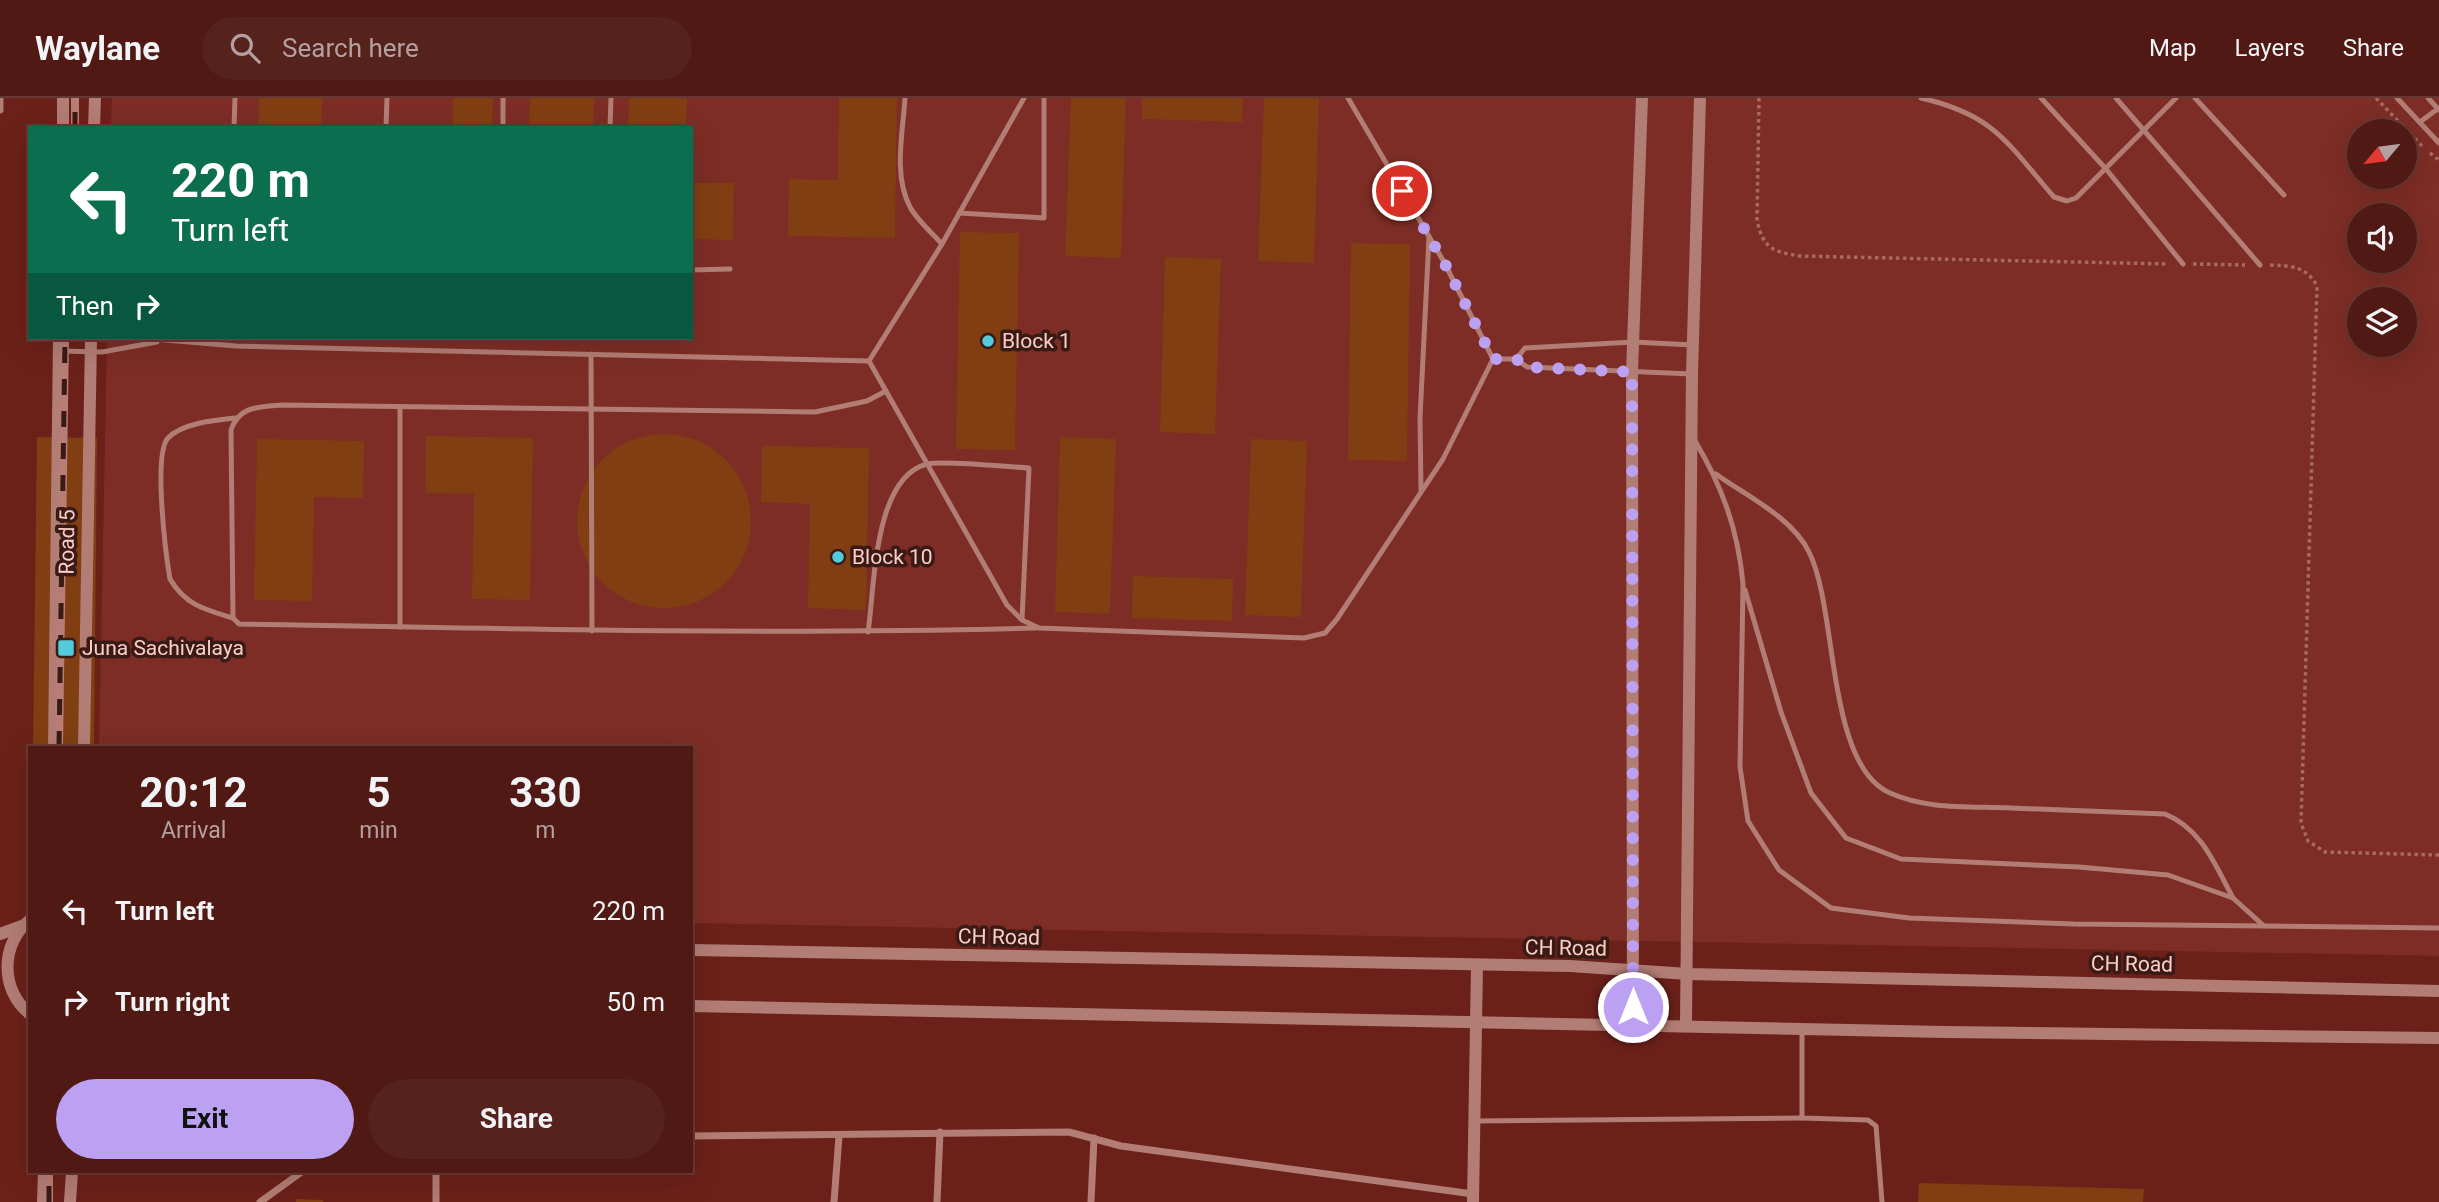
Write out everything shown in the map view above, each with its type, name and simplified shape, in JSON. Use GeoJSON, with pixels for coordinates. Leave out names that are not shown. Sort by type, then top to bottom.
{"type":"FeatureCollection","features":[{"type":"Feature","properties":{"kind":"street"},"geometry":{"type":"LineString","coordinates":[[0,98],[0,110]]}},
{"type":"Feature","properties":{"kind":"street"},"geometry":{"type":"LineString","coordinates":[[63,126],[64,98]]}},
{"type":"Feature","properties":{"kind":"street"},"geometry":{"type":"LineString","coordinates":[[94,126],[95,98]]}},
{"type":"Feature","properties":{"kind":"street"},"geometry":{"type":"LineString","coordinates":[[1633,1026],[1632,372],[1642,98]]}},
{"type":"Feature","properties":{"kind":"street"},"geometry":{"type":"LineString","coordinates":[[1686,1025],[1694,438],[1692,374],[1699,98]]}},
{"type":"Feature","properties":{"kind":"street","name":"Road 5"},"geometry":{"type":"LineString","coordinates":[[84,746],[91,340]]}},
{"type":"Feature","properties":{"kind":"street","name":"Road 5"},"geometry":{"type":"LineString","coordinates":[[54,746],[59,344]]}},
{"type":"Feature","properties":{"kind":"street"},"geometry":{"type":"LineString","coordinates":[[0,934],[26,923]]}},
{"type":"Feature","properties":{"kind":"street"},"geometry":{"type":"LineString","coordinates":[[26,923],[11,941],[5,958],[5,993],[28,1012]]}},
{"type":"Feature","properties":{"kind":"street","name":"CH Road"},"geometry":{"type":"LineString","coordinates":[[693,950],[1633,968],[1688,974],[2439,991]]}},
{"type":"Feature","properties":{"kind":"street"},"geometry":{"type":"LineString","coordinates":[[693,1136],[839,1136],[1044,1130],[1069,1132],[1121,1146],[1473,1198],[1477,966]]}},
{"type":"Feature","properties":{"kind":"street"},"geometry":{"type":"LineString","coordinates":[[693,1006],[1633,1026],[2439,1038]]}},
{"type":"Feature","properties":{"kind":"street"},"geometry":{"type":"LineString","coordinates":[[937,1202],[940,1132]]}},
{"type":"Feature","properties":{"kind":"street"},"geometry":{"type":"LineString","coordinates":[[834,1202],[839,1136]]}},
{"type":"Feature","properties":{"kind":"street"},"geometry":{"type":"LineString","coordinates":[[1091,1202],[1094,1138]]}},
{"type":"Feature","properties":{"kind":"street"},"geometry":{"type":"LineString","coordinates":[[43,1202],[44,1173]]}},
{"type":"Feature","properties":{"kind":"street"},"geometry":{"type":"LineString","coordinates":[[70,1202],[72,1173]]}},
{"type":"Feature","properties":{"kind":"street"},"geometry":{"type":"LineString","coordinates":[[260,1202],[300,1173]]}},
{"type":"Feature","properties":{"kind":"street"},"geometry":{"type":"LineString","coordinates":[[436,1173],[436,1202]]}},
{"type":"Feature","properties":{"kind":"lane"},"geometry":{"type":"LineString","coordinates":[[234,126],[235,98]]}},
{"type":"Feature","properties":{"kind":"lane"},"geometry":{"type":"LineString","coordinates":[[386,126],[387,98]]}},
{"type":"Feature","properties":{"kind":"lane"},"geometry":{"type":"LineString","coordinates":[[503,98],[503,126]]}},
{"type":"Feature","properties":{"kind":"lane"},"geometry":{"type":"LineString","coordinates":[[610,126],[611,98]]}},
{"type":"Feature","properties":{"kind":"lane"},"geometry":{"type":"LineString","coordinates":[[905,98],[901,168],[904,188],[910,207],[942,244]]}},
{"type":"Feature","properties":{"kind":"lane"},"geometry":{"type":"LineString","coordinates":[[869,360],[942,244],[1024,98]]}},
{"type":"Feature","properties":{"kind":"lane"},"geometry":{"type":"LineString","coordinates":[[959,213],[1044,218],[1044,98]]}},
{"type":"Feature","properties":{"kind":"lane"},"geometry":{"type":"LineString","coordinates":[[1348,98],[1429,237],[1493,359]]}},
{"type":"Feature","properties":{"kind":"lane"},"geometry":{"type":"LineString","coordinates":[[1921,98],[1957,107],[1982,118],[2054,197],[2067,201],[2076,198],[2176,98]]}},
{"type":"Feature","properties":{"kind":"lane"},"geometry":{"type":"LineString","coordinates":[[2041,98],[2106,169],[2183,264]]}},
{"type":"Feature","properties":{"kind":"lane"},"geometry":{"type":"LineString","coordinates":[[2116,98],[2260,265]]}},
{"type":"Feature","properties":{"kind":"lane"},"geometry":{"type":"LineString","coordinates":[[2195,98],[2284,195]]}},
{"type":"Feature","properties":{"kind":"lane"},"geometry":{"type":"LineString","coordinates":[[2397,98],[2439,143]]}},
{"type":"Feature","properties":{"kind":"lane"},"geometry":{"type":"LineString","coordinates":[[2420,122],[2439,109],[2428,98]]}},
{"type":"Feature","properties":{"kind":"lane"},"geometry":{"type":"LineString","coordinates":[[1422,491],[1420,405],[1429,237]]}},
{"type":"Feature","properties":{"kind":"lane"},"geometry":{"type":"LineString","coordinates":[[693,270],[730,270]]}},
{"type":"Feature","properties":{"kind":"lane"},"geometry":{"type":"LineString","coordinates":[[151,340],[160,342]]}},
{"type":"Feature","properties":{"kind":"lane"},"geometry":{"type":"LineString","coordinates":[[59,344],[90,352],[160,342],[869,360]]}},
{"type":"Feature","properties":{"kind":"lane"},"geometry":{"type":"LineString","coordinates":[[1516,359],[1525,348],[1633,342],[1693,345]]}},
{"type":"Feature","properties":{"kind":"lane"},"geometry":{"type":"LineString","coordinates":[[591,354],[592,631]]}},
{"type":"Feature","properties":{"kind":"lane"},"geometry":{"type":"LineString","coordinates":[[1493,359],[1516,359],[1527,367],[1692,374]]}},
{"type":"Feature","properties":{"kind":"lane"},"geometry":{"type":"LineString","coordinates":[[886,391],[867,401],[815,412],[255,407],[235,418],[175,433],[167,439],[161,461],[170,579],[180,596],[190,603],[233,618],[239,624],[592,631],[868,632],[1039,628],[1304,638],[1325,633],[1422,491],[1443,459],[1493,359]]}},
{"type":"Feature","properties":{"kind":"lane"},"geometry":{"type":"LineString","coordinates":[[869,360],[1007,605],[1022,620],[1039,628]]}},
{"type":"Feature","properties":{"kind":"lane"},"geometry":{"type":"LineString","coordinates":[[400,407],[400,627]]}},
{"type":"Feature","properties":{"kind":"lane"},"geometry":{"type":"LineString","coordinates":[[233,618],[231,430],[235,418]]}},
{"type":"Feature","properties":{"kind":"lane"},"geometry":{"type":"LineString","coordinates":[[1694,438],[1716,474],[1734,521],[1743,584],[1782,712],[1811,793],[1846,838],[1901,859],[2079,867],[2168,876],[2233,898]]}},
{"type":"Feature","properties":{"kind":"lane"},"geometry":{"type":"LineString","coordinates":[[868,632],[878,540],[891,497],[907,475],[928,464],[1029,468],[1022,620]]}},
{"type":"Feature","properties":{"kind":"lane"},"geometry":{"type":"LineString","coordinates":[[1716,474],[1794,530],[1810,552],[1818,580],[1846,729],[1860,765],[1887,792],[1926,805],[2165,814],[2183,821],[2197,834],[2233,898],[2264,926]]}},
{"type":"Feature","properties":{"kind":"lane"},"geometry":{"type":"LineString","coordinates":[[1743,584],[1740,767],[1748,821],[1779,870],[1831,908],[1909,918],[2074,924],[2439,928]]}},
{"type":"Feature","properties":{"kind":"lane"},"geometry":{"type":"LineString","coordinates":[[1802,1028],[1802,1118]]}},
{"type":"Feature","properties":{"kind":"lane"},"geometry":{"type":"LineString","coordinates":[[1474,1121],[1802,1118],[1868,1121],[1876,1126],[1882,1202]]}},
{"type":"Feature","properties":{"kind":"path"},"geometry":{"type":"LineString","coordinates":[[1759,98],[1757,221],[1762,240],[1777,252],[1799,256],[2296,266],[2310,274],[2317,286],[2301,824],[2308,841],[2325,852],[2439,855]]}},
{"type":"Feature","properties":{"kind":"path"},"geometry":{"type":"LineString","coordinates":[[2376,98],[2439,160]]}},
{"type":"Feature","properties":{"kind":"shaded area"},"geometry":{"type":"Polygon","coordinates":[[[112,98],[2439,98],[2439,956],[693,923],[693,746],[99,746],[107,340],[693,340],[693,126],[111,126],[112,98]]]}},
{"type":"Feature","properties":{"kind":"building"},"geometry":{"type":"Polygon","coordinates":[[[259,98],[322,98],[321,126],[258,126],[259,98]]]}},
{"type":"Feature","properties":{"kind":"building"},"geometry":{"type":"Polygon","coordinates":[[[453,98],[493,98],[492,126],[453,126],[453,98]]]}},
{"type":"Feature","properties":{"kind":"building"},"geometry":{"type":"Polygon","coordinates":[[[530,98],[594,98],[593,126],[529,126],[530,98]]]}},
{"type":"Feature","properties":{"kind":"building"},"geometry":{"type":"Polygon","coordinates":[[[629,98],[687,98],[686,126],[628,126],[629,98]]]}},
{"type":"Feature","properties":{"kind":"building"},"geometry":{"type":"Polygon","coordinates":[[[839,98],[897,98],[895,238],[788,236],[789,179],[838,180],[839,98]]]}},
{"type":"Feature","properties":{"kind":"building"},"geometry":{"type":"Polygon","coordinates":[[[1071,98],[1126,98],[1121,258],[1065,256],[1071,98]]]}},
{"type":"Feature","properties":{"kind":"building"},"geometry":{"type":"Polygon","coordinates":[[[1142,98],[1243,98],[1242,122],[1142,119],[1142,98]]]}},
{"type":"Feature","properties":{"kind":"building"},"geometry":{"type":"Polygon","coordinates":[[[1264,98],[1319,98],[1314,263],[1258,261],[1264,98]]]}},
{"type":"Feature","properties":{"kind":"building"},"geometry":{"type":"Polygon","coordinates":[[[693,183],[734,183],[733,240],[693,239],[693,183]]]}},
{"type":"Feature","properties":{"kind":"building","name":"Block 1"},"geometry":{"type":"Polygon","coordinates":[[[960,232],[1019,233],[1015,450],[956,449],[960,232]]]}},
{"type":"Feature","properties":{"kind":"building"},"geometry":{"type":"Polygon","coordinates":[[[1351,243],[1410,244],[1407,461],[1348,460],[1351,243]]]}},
{"type":"Feature","properties":{"kind":"building"},"geometry":{"type":"Polygon","coordinates":[[[1165,257],[1221,259],[1215,434],[1160,432],[1165,257]]]}},
{"type":"Feature","properties":{"kind":"building"},"geometry":{"type":"Polygon","coordinates":[[[664,434],[697,441],[726,459],[744,488],[751,521],[744,554],[726,583],[697,601],[664,608],[631,601],[602,583],[584,554],[577,521],[584,488],[602,459],[631,441],[664,434]]]}},
{"type":"Feature","properties":{"kind":"building"},"geometry":{"type":"Polygon","coordinates":[[[426,436],[533,438],[530,600],[472,599],[474,494],[425,493],[426,436]]]}},
{"type":"Feature","properties":{"kind":"building"},"geometry":{"type":"Polygon","coordinates":[[[37,437],[97,438],[94,746],[33,746],[37,437]]]}},
{"type":"Feature","properties":{"kind":"building"},"geometry":{"type":"Polygon","coordinates":[[[1060,437],[1116,439],[1110,614],[1055,612],[1060,437]]]}},
{"type":"Feature","properties":{"kind":"building"},"geometry":{"type":"Polygon","coordinates":[[[257,439],[364,441],[363,498],[314,497],[312,601],[254,600],[257,439]]]}},
{"type":"Feature","properties":{"kind":"building"},"geometry":{"type":"Polygon","coordinates":[[[1251,439],[1307,441],[1301,617],[1245,615],[1251,439]]]}},
{"type":"Feature","properties":{"kind":"building","name":"Block 10"},"geometry":{"type":"Polygon","coordinates":[[[762,446],[869,448],[866,610],[808,608],[810,504],[761,502],[762,446]]]}},
{"type":"Feature","properties":{"kind":"building"},"geometry":{"type":"Polygon","coordinates":[[[1133,576],[1233,579],[1232,621],[1132,618],[1133,576]]]}},
{"type":"Feature","properties":{"kind":"building"},"geometry":{"type":"Polygon","coordinates":[[[1919,1183],[2144,1189],[2143,1202],[1918,1202],[1919,1183]]]}},
{"type":"Feature","properties":{"kind":"building"},"geometry":{"type":"Polygon","coordinates":[[[296,1199],[323,1200],[323,1202],[296,1202],[296,1199]]]}},
{"type":"Feature","properties":{"kind":"railway"},"geometry":{"type":"LineString","coordinates":[[75,98],[75,126]]}},
{"type":"Feature","properties":{"kind":"railway"},"geometry":{"type":"LineString","coordinates":[[59,746],[65,340]]}},
{"type":"Feature","properties":{"kind":"railway"},"geometry":{"type":"LineString","coordinates":[[49,1173],[49,1202]]}},
{"type":"Feature","properties":{"kind":"place","name":"Block 1"},"geometry":{"type":"Point","coordinates":[988,341]}},
{"type":"Feature","properties":{"kind":"place","name":"Block 10"},"geometry":{"type":"Point","coordinates":[838,557]}},
{"type":"Feature","properties":{"kind":"place","name":"Juna Sachivalaya"},"geometry":{"type":"Point","coordinates":[66,648]}},
{"type":"Feature","properties":{"kind":"route"},"geometry":{"type":"LineString","coordinates":[[1402,191],[1444,262],[1493,359],[1516,359],[1527,367],[1632,372],[1633,1007]]}}]}
